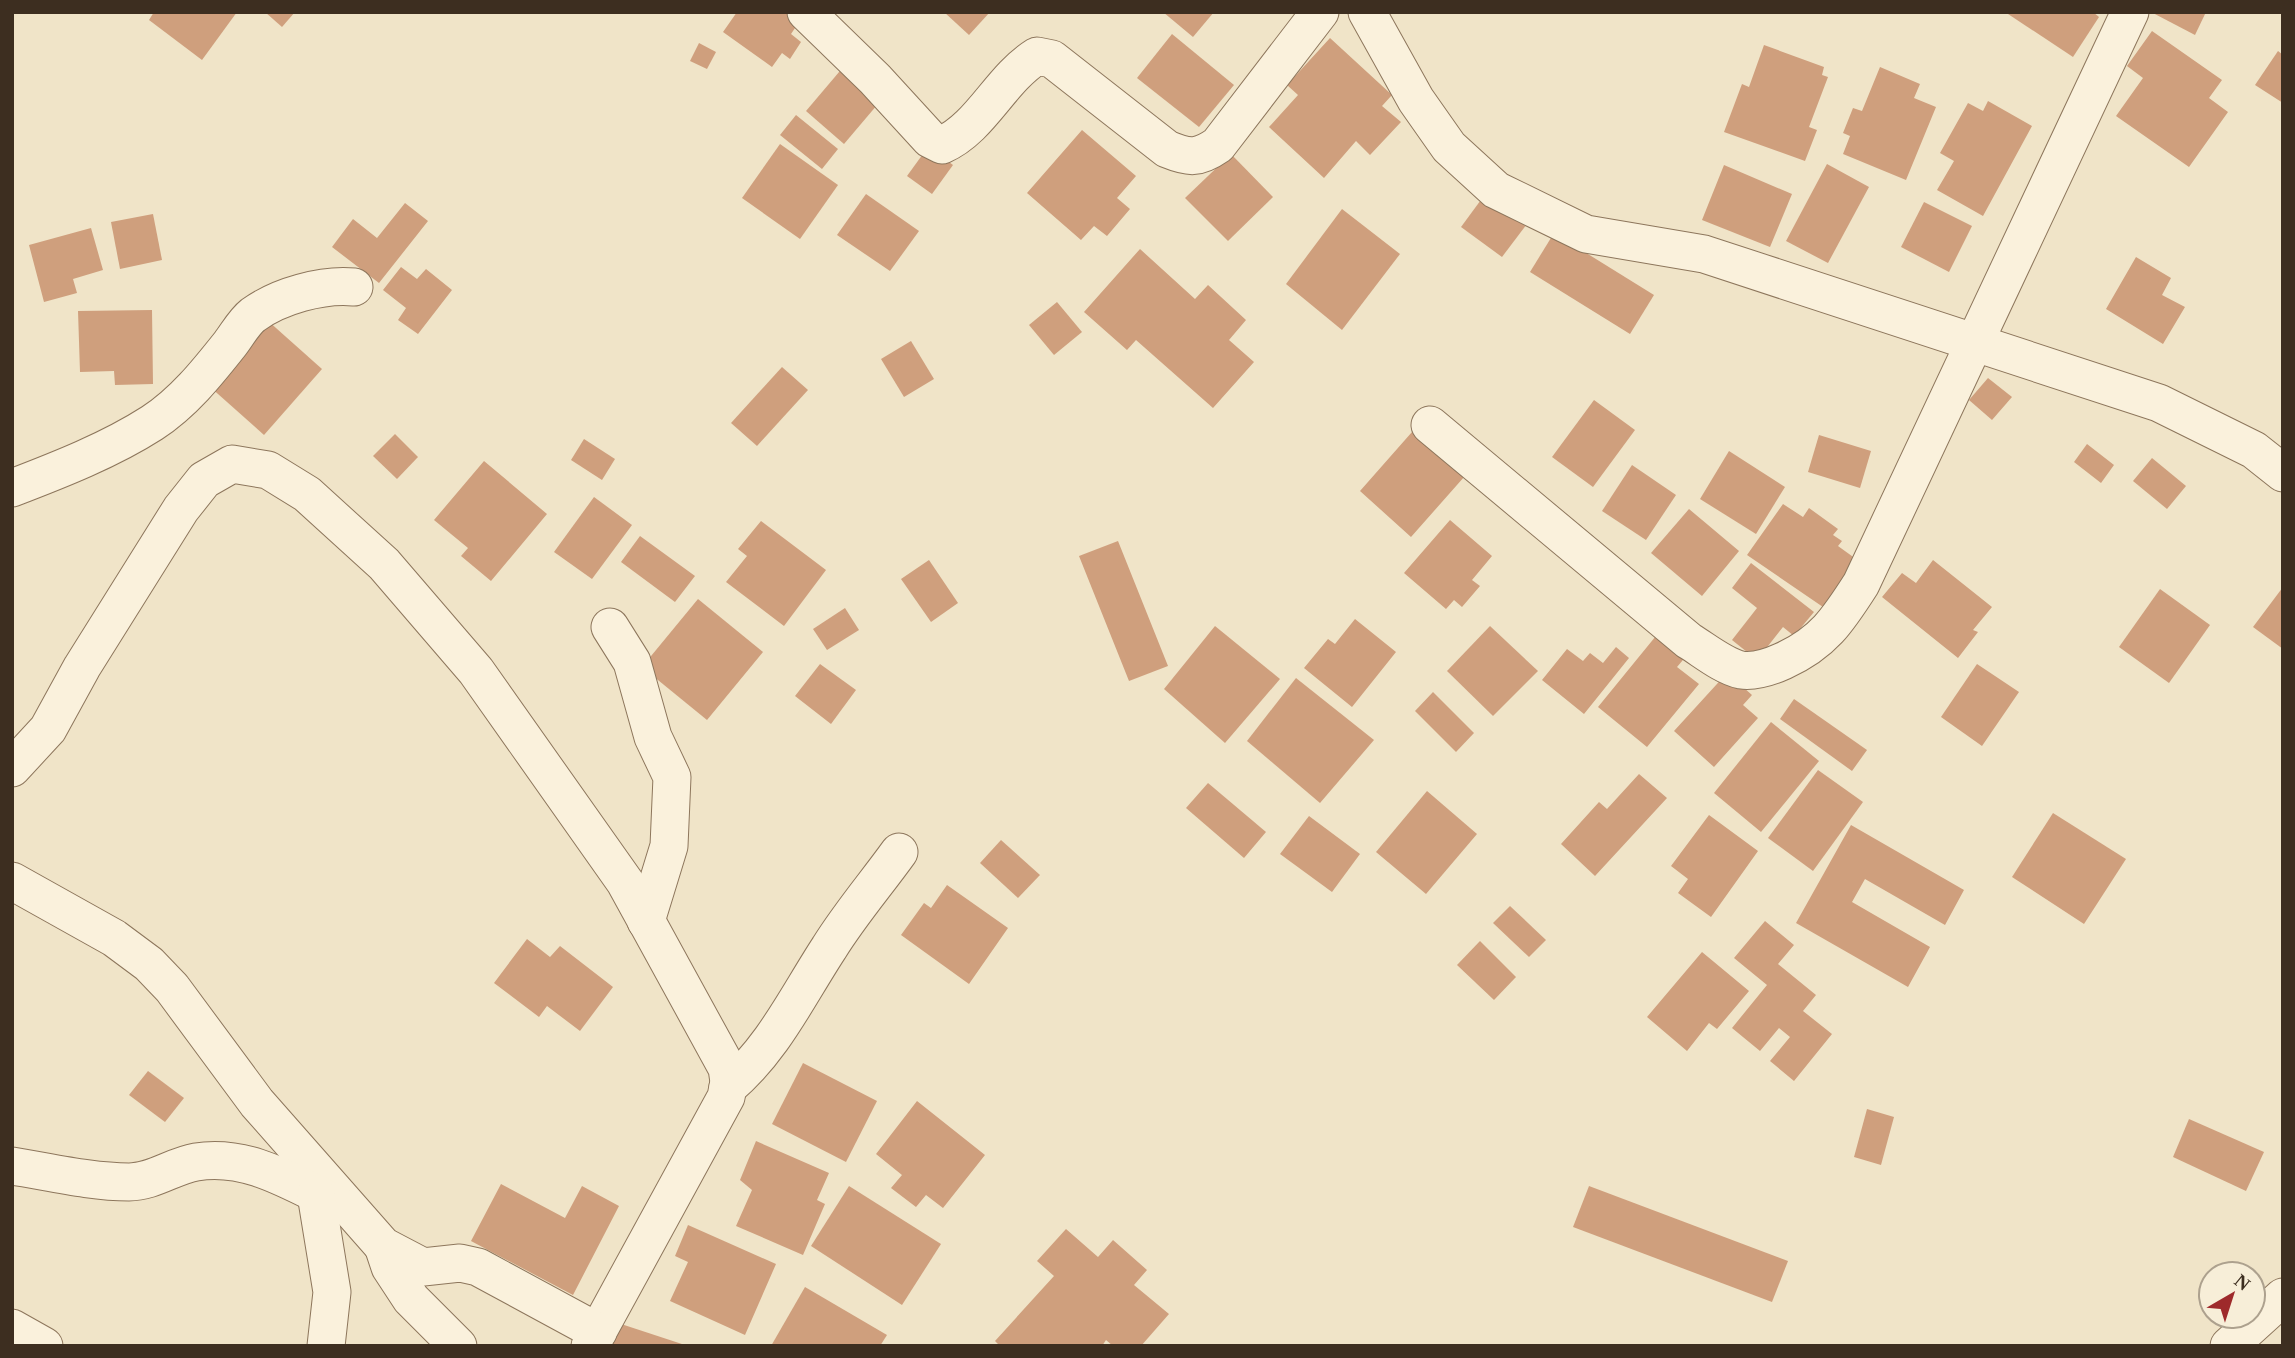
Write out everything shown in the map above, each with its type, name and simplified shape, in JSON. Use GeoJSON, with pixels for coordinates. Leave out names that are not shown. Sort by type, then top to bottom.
{"type":"FeatureCollection","features":[{"type":"Feature","properties":{"kind":"street"},"geometry":{"type":"LineString","coordinates":[[806,12],[875,79],[930,139],[942,145],[956,139],[1017,68],[1037,56],[1052,60],[1167,149],[1186,157],[1201,157],[1218,145],[1320,12]]}},
{"type":"Feature","properties":{"kind":"street"},"geometry":{"type":"LineString","coordinates":[[1367,12],[1416,100],[1449,148],[1496,190],[1586,234],[1704,254],[2159,403],[2254,450],[2283,473]]}},
{"type":"Feature","properties":{"kind":"street"},"geometry":{"type":"LineString","coordinates":[[1430,425],[1689,641],[1740,670],[1765,669],[1814,646],[1850,602],[1861,584],[1977,343],[2130,12]]}},
{"type":"Feature","properties":{"kind":"street"},"geometry":{"type":"LineString","coordinates":[[12,488],[151,424],[177,405],[252,316],[278,302],[310,292],[337,285],[354,287]]}},
{"type":"Feature","properties":{"kind":"street"},"geometry":{"type":"LineString","coordinates":[[12,768],[48,729],[82,667],[181,509],[204,480],[232,464],[268,470],[307,494],[384,564],[467,661],[625,882],[727,1068],[728,1087],[726,1097],[594,1339],[478,1267],[460,1263],[424,1267],[383,1246]]}},
{"type":"Feature","properties":{"kind":"street"},"geometry":{"type":"LineString","coordinates":[[610,627],[632,662],[653,737],[672,778],[669,846],[646,921]]}},
{"type":"Feature","properties":{"kind":"street"},"geometry":{"type":"LineString","coordinates":[[728,1087],[749,1070],[764,1051],[830,946],[900,852]]}},
{"type":"Feature","properties":{"kind":"street"},"geometry":{"type":"LineString","coordinates":[[12,881],[114,938],[149,964],[172,988],[257,1103],[383,1246],[390,1267],[411,1299],[452,1336],[458,1346]]}},
{"type":"Feature","properties":{"kind":"street"},"geometry":{"type":"LineString","coordinates":[[12,1166],[132,1182],[156,1177],[194,1162],[223,1160],[250,1165],[353,1211]]}},
{"type":"Feature","properties":{"kind":"street"},"geometry":{"type":"LineString","coordinates":[[316,1194],[332,1292],[326,1346]]}},
{"type":"Feature","properties":{"kind":"street"},"geometry":{"type":"LineString","coordinates":[[2229,1346],[2283,1297]]}},
{"type":"Feature","properties":{"kind":"street"},"geometry":{"type":"LineString","coordinates":[[12,1328],[44,1346]]}},
{"type":"Feature","properties":{"kind":"building"},"geometry":{"type":"Polygon","coordinates":[[[154,12],[237,12],[202,60],[149,20],[154,12]]]}},
{"type":"Feature","properties":{"kind":"building"},"geometry":{"type":"Polygon","coordinates":[[[265,12],[295,12],[282,27],[265,12]]]}},
{"type":"Feature","properties":{"kind":"building"},"geometry":{"type":"Polygon","coordinates":[[[737,12],[785,12],[799,22],[791,34],[801,42],[790,59],[782,53],[772,67],[723,32],[737,12]]]}},
{"type":"Feature","properties":{"kind":"building"},"geometry":{"type":"Polygon","coordinates":[[[944,12],[990,12],[969,35],[944,12]]]}},
{"type":"Feature","properties":{"kind":"building"},"geometry":{"type":"Polygon","coordinates":[[[1163,12],[1214,12],[1193,37],[1163,12]]]}},
{"type":"Feature","properties":{"kind":"building"},"geometry":{"type":"Polygon","coordinates":[[[2005,12],[2093,12],[2099,17],[2073,57],[2005,12]]]}},
{"type":"Feature","properties":{"kind":"building"},"geometry":{"type":"Polygon","coordinates":[[[2151,12],[2206,12],[2195,35],[2151,12]]]}},
{"type":"Feature","properties":{"kind":"building"},"geometry":{"type":"Polygon","coordinates":[[[2152,31],[2222,80],[2209,98],[2228,112],[2189,167],[2116,116],[2143,78],[2127,66],[2152,31]]]}},
{"type":"Feature","properties":{"kind":"building"},"geometry":{"type":"Polygon","coordinates":[[[1172,34],[1234,85],[1199,127],[1137,78],[1172,34]]]}},
{"type":"Feature","properties":{"kind":"building"},"geometry":{"type":"Polygon","coordinates":[[[1330,38],[1392,95],[1382,106],[1401,122],[1370,155],[1356,141],[1324,178],[1269,127],[1298,95],[1287,85],[1330,38]]]}},
{"type":"Feature","properties":{"kind":"building"},"geometry":{"type":"Polygon","coordinates":[[[699,43],[716,52],[707,69],[690,61],[699,43]]]}},
{"type":"Feature","properties":{"kind":"building"},"geometry":{"type":"Polygon","coordinates":[[[1764,45],[1824,67],[1822,75],[1828,77],[1809,127],[1817,130],[1805,161],[1724,132],[1742,84],[1749,87],[1764,45]]]}},
{"type":"Feature","properties":{"kind":"building"},"geometry":{"type":"Polygon","coordinates":[[[2278,51],[2283,55],[2283,103],[2255,85],[2278,51]]]}},
{"type":"Feature","properties":{"kind":"building"},"geometry":{"type":"Polygon","coordinates":[[[845,65],[883,98],[844,144],[806,111],[845,65]]]}},
{"type":"Feature","properties":{"kind":"building"},"geometry":{"type":"Polygon","coordinates":[[[1880,67],[1920,84],[1914,98],[1936,107],[1906,180],[1843,154],[1850,136],[1843,133],[1853,108],[1862,111],[1880,67]]]}},
{"type":"Feature","properties":{"kind":"building"},"geometry":{"type":"Polygon","coordinates":[[[1988,101],[2032,126],[1983,216],[1937,190],[1954,161],[1940,153],[1968,103],[1983,111],[1988,101]]]}},
{"type":"Feature","properties":{"kind":"building"},"geometry":{"type":"Polygon","coordinates":[[[796,115],[838,149],[822,169],[780,135],[796,115]]]}},
{"type":"Feature","properties":{"kind":"building"},"geometry":{"type":"Polygon","coordinates":[[[1082,130],[1136,176],[1117,198],[1130,209],[1107,236],[1094,226],[1081,240],[1027,193],[1082,130]]]}},
{"type":"Feature","properties":{"kind":"building"},"geometry":{"type":"Polygon","coordinates":[[[780,144],[838,185],[800,239],[742,198],[780,144]]]}},
{"type":"Feature","properties":{"kind":"building"},"geometry":{"type":"Polygon","coordinates":[[[928,147],[953,165],[932,194],[907,176],[928,147]]]}},
{"type":"Feature","properties":{"kind":"building"},"geometry":{"type":"Polygon","coordinates":[[[1231,154],[1273,197],[1228,241],[1185,198],[1231,154]]]}},
{"type":"Feature","properties":{"kind":"building"},"geometry":{"type":"Polygon","coordinates":[[[1827,164],[1869,187],[1828,263],[1786,241],[1827,164]]]}},
{"type":"Feature","properties":{"kind":"building"},"geometry":{"type":"Polygon","coordinates":[[[1724,165],[1792,194],[1770,247],[1702,220],[1724,165]]]}},
{"type":"Feature","properties":{"kind":"building"},"geometry":{"type":"Polygon","coordinates":[[[1486,193],[1527,224],[1502,257],[1461,227],[1486,193]]]}},
{"type":"Feature","properties":{"kind":"building"},"geometry":{"type":"Polygon","coordinates":[[[866,194],[919,231],[890,271],[837,235],[866,194]]]}},
{"type":"Feature","properties":{"kind":"building"},"geometry":{"type":"Polygon","coordinates":[[[1924,202],[1972,226],[1949,272],[1901,247],[1924,202]]]}},
{"type":"Feature","properties":{"kind":"building"},"geometry":{"type":"Polygon","coordinates":[[[405,203],[428,221],[379,283],[332,247],[353,219],[377,238],[405,203]]]}},
{"type":"Feature","properties":{"kind":"building"},"geometry":{"type":"Polygon","coordinates":[[[1342,209],[1400,254],[1342,330],[1286,284],[1342,209]]]}},
{"type":"Feature","properties":{"kind":"building"},"geometry":{"type":"Polygon","coordinates":[[[153,214],[162,260],[120,269],[111,222],[153,214]]]}},
{"type":"Feature","properties":{"kind":"building"},"geometry":{"type":"Polygon","coordinates":[[[91,228],[103,270],[73,279],[77,293],[44,302],[29,245],[91,228]]]}},
{"type":"Feature","properties":{"kind":"building"},"geometry":{"type":"Polygon","coordinates":[[[1554,233],[1654,295],[1630,334],[1530,272],[1554,233]]]}},
{"type":"Feature","properties":{"kind":"building"},"geometry":{"type":"Polygon","coordinates":[[[1140,249],[1195,299],[1208,285],[1246,320],[1229,340],[1254,362],[1213,408],[1136,340],[1127,350],[1084,312],[1140,249]]]}},
{"type":"Feature","properties":{"kind":"building"},"geometry":{"type":"Polygon","coordinates":[[[2136,257],[2171,278],[2162,295],[2185,307],[2163,344],[2106,309],[2136,257]]]}},
{"type":"Feature","properties":{"kind":"building"},"geometry":{"type":"Polygon","coordinates":[[[401,267],[417,279],[426,269],[452,290],[418,334],[398,320],[406,308],[383,290],[401,267]]]}},
{"type":"Feature","properties":{"kind":"building"},"geometry":{"type":"Polygon","coordinates":[[[1057,302],[1082,332],[1054,355],[1029,325],[1057,302]]]}},
{"type":"Feature","properties":{"kind":"building"},"geometry":{"type":"Polygon","coordinates":[[[152,310],[153,384],[115,385],[114,371],[80,372],[78,311],[152,310]]]}},
{"type":"Feature","properties":{"kind":"building"},"geometry":{"type":"Polygon","coordinates":[[[267,320],[322,369],[264,435],[209,386],[267,320]]]}},
{"type":"Feature","properties":{"kind":"building"},"geometry":{"type":"Polygon","coordinates":[[[911,341],[934,379],[904,397],[881,359],[911,341]]]}},
{"type":"Feature","properties":{"kind":"building"},"geometry":{"type":"Polygon","coordinates":[[[782,367],[808,390],[757,446],[731,423],[782,367]]]}},
{"type":"Feature","properties":{"kind":"building"},"geometry":{"type":"Polygon","coordinates":[[[1988,378],[2012,397],[1992,420],[1969,400],[1988,378]]]}},
{"type":"Feature","properties":{"kind":"building"},"geometry":{"type":"Polygon","coordinates":[[[1594,400],[1635,430],[1593,487],[1552,457],[1594,400]]]}},
{"type":"Feature","properties":{"kind":"building"},"geometry":{"type":"Polygon","coordinates":[[[1412,432],[1423,442],[1472,468],[1411,537],[1360,491],[1412,432]]]}},
{"type":"Feature","properties":{"kind":"building"},"geometry":{"type":"Polygon","coordinates":[[[395,434],[418,457],[397,479],[373,456],[395,434]]]}},
{"type":"Feature","properties":{"kind":"building"},"geometry":{"type":"Polygon","coordinates":[[[1819,435],[1871,451],[1860,488],[1808,472],[1819,435]]]}},
{"type":"Feature","properties":{"kind":"building"},"geometry":{"type":"Polygon","coordinates":[[[584,439],[615,459],[602,480],[571,460],[584,439]]]}},
{"type":"Feature","properties":{"kind":"building"},"geometry":{"type":"Polygon","coordinates":[[[2087,444],[2114,465],[2101,483],[2074,462],[2087,444]]]}},
{"type":"Feature","properties":{"kind":"building"},"geometry":{"type":"Polygon","coordinates":[[[1729,451],[1785,487],[1756,534],[1700,499],[1729,451]]]}},
{"type":"Feature","properties":{"kind":"building"},"geometry":{"type":"Polygon","coordinates":[[[2152,458],[2186,486],[2167,509],[2133,481],[2152,458]]]}},
{"type":"Feature","properties":{"kind":"building"},"geometry":{"type":"Polygon","coordinates":[[[484,461],[547,514],[491,581],[461,556],[468,548],[434,520],[484,461]]]}},
{"type":"Feature","properties":{"kind":"building"},"geometry":{"type":"Polygon","coordinates":[[[1632,465],[1676,495],[1646,540],[1602,511],[1632,465]]]}},
{"type":"Feature","properties":{"kind":"building"},"geometry":{"type":"Polygon","coordinates":[[[594,497],[632,525],[592,579],[554,552],[594,497]]]}},
{"type":"Feature","properties":{"kind":"building"},"geometry":{"type":"Polygon","coordinates":[[[1783,504],[1803,517],[1809,508],[1838,529],[1833,535],[1842,541],[1838,546],[1856,559],[1823,607],[1747,555],[1783,504]]]}},
{"type":"Feature","properties":{"kind":"building"},"geometry":{"type":"Polygon","coordinates":[[[1689,509],[1739,551],[1702,596],[1651,553],[1689,509]]]}},
{"type":"Feature","properties":{"kind":"building"},"geometry":{"type":"Polygon","coordinates":[[[1450,520],[1492,556],[1472,580],[1480,586],[1462,607],[1454,600],[1446,609],[1404,573],[1450,520]]]}},
{"type":"Feature","properties":{"kind":"building"},"geometry":{"type":"Polygon","coordinates":[[[761,521],[826,570],[784,626],[726,582],[747,556],[738,549],[761,521]]]}},
{"type":"Feature","properties":{"kind":"building"},"geometry":{"type":"Polygon","coordinates":[[[640,536],[695,576],[675,602],[621,562],[640,536]]]}},
{"type":"Feature","properties":{"kind":"building"},"geometry":{"type":"Polygon","coordinates":[[[1118,541],[1168,666],[1129,681],[1079,556],[1118,541]]]}},
{"type":"Feature","properties":{"kind":"building"},"geometry":{"type":"Polygon","coordinates":[[[929,560],[958,603],[931,622],[901,579],[929,560]]]}},
{"type":"Feature","properties":{"kind":"building"},"geometry":{"type":"Polygon","coordinates":[[[1933,560],[1992,607],[1973,630],[1978,632],[1958,658],[1882,597],[1902,573],[1916,583],[1933,560]]]}},
{"type":"Feature","properties":{"kind":"building"},"geometry":{"type":"Polygon","coordinates":[[[1751,563],[1814,612],[1794,636],[1783,627],[1757,660],[1732,640],[1757,608],[1732,588],[1751,563]]]}},
{"type":"Feature","properties":{"kind":"building"},"geometry":{"type":"Polygon","coordinates":[[[2283,587],[2283,649],[2253,627],[2283,587]]]}},
{"type":"Feature","properties":{"kind":"building"},"geometry":{"type":"Polygon","coordinates":[[[2160,589],[2210,625],[2169,683],[2119,647],[2160,589]]]}},
{"type":"Feature","properties":{"kind":"building"},"geometry":{"type":"Polygon","coordinates":[[[698,599],[763,652],[707,720],[642,667],[698,599]]]}},
{"type":"Feature","properties":{"kind":"building"},"geometry":{"type":"Polygon","coordinates":[[[845,608],[859,630],[827,650],[813,629],[845,608]]]}},
{"type":"Feature","properties":{"kind":"building"},"geometry":{"type":"Polygon","coordinates":[[[1355,619],[1396,652],[1352,707],[1304,668],[1328,639],[1335,644],[1355,619]]]}},
{"type":"Feature","properties":{"kind":"building"},"geometry":{"type":"Polygon","coordinates":[[[1215,626],[1280,679],[1225,743],[1164,689],[1215,626]]]}},
{"type":"Feature","properties":{"kind":"building"},"geometry":{"type":"Polygon","coordinates":[[[1490,626],[1538,671],[1493,716],[1447,671],[1490,626]]]}},
{"type":"Feature","properties":{"kind":"building"},"geometry":{"type":"Polygon","coordinates":[[[1660,631],[1688,654],[1677,667],[1699,684],[1647,747],[1598,707],[1660,631]]]}},
{"type":"Feature","properties":{"kind":"building"},"geometry":{"type":"Polygon","coordinates":[[[1616,647],[1629,658],[1584,714],[1542,680],[1567,649],[1583,661],[1590,653],[1603,663],[1616,647]]]}},
{"type":"Feature","properties":{"kind":"building"},"geometry":{"type":"Polygon","coordinates":[[[820,664],[856,690],[831,724],[795,696],[820,664]]]}},
{"type":"Feature","properties":{"kind":"building"},"geometry":{"type":"Polygon","coordinates":[[[1977,664],[2019,692],[1982,746],[1941,717],[1977,664]]]}},
{"type":"Feature","properties":{"kind":"building"},"geometry":{"type":"Polygon","coordinates":[[[1727,673],[1752,695],[1743,705],[1758,718],[1714,767],[1674,731],[1727,673]]]}},
{"type":"Feature","properties":{"kind":"building"},"geometry":{"type":"Polygon","coordinates":[[[1296,678],[1374,740],[1320,803],[1247,741],[1296,678]]]}},
{"type":"Feature","properties":{"kind":"building"},"geometry":{"type":"Polygon","coordinates":[[[1433,692],[1474,733],[1456,752],[1415,711],[1433,692]]]}},
{"type":"Feature","properties":{"kind":"building"},"geometry":{"type":"Polygon","coordinates":[[[1794,699],[1867,750],[1852,771],[1780,719],[1794,699]]]}},
{"type":"Feature","properties":{"kind":"building"},"geometry":{"type":"Polygon","coordinates":[[[1771,722],[1819,761],[1761,832],[1714,793],[1771,722]]]}},
{"type":"Feature","properties":{"kind":"building"},"geometry":{"type":"Polygon","coordinates":[[[1818,770],[1863,802],[1813,871],[1768,838],[1818,770]]]}},
{"type":"Feature","properties":{"kind":"building"},"geometry":{"type":"Polygon","coordinates":[[[1639,774],[1667,798],[1595,876],[1561,844],[1599,802],[1607,809],[1639,774]]]}},
{"type":"Feature","properties":{"kind":"building"},"geometry":{"type":"Polygon","coordinates":[[[1208,783],[1266,832],[1244,858],[1186,808],[1208,783]]]}},
{"type":"Feature","properties":{"kind":"building"},"geometry":{"type":"Polygon","coordinates":[[[1427,791],[1477,834],[1426,894],[1376,852],[1427,791]]]}},
{"type":"Feature","properties":{"kind":"building"},"geometry":{"type":"Polygon","coordinates":[[[2053,813],[2126,859],[2084,924],[2012,877],[2053,813]]]}},
{"type":"Feature","properties":{"kind":"building"},"geometry":{"type":"Polygon","coordinates":[[[1709,815],[1758,851],[1711,917],[1678,893],[1688,879],[1671,866],[1709,815]]]}},
{"type":"Feature","properties":{"kind":"building"},"geometry":{"type":"Polygon","coordinates":[[[1309,816],[1360,854],[1332,892],[1280,854],[1309,816]]]}},
{"type":"Feature","properties":{"kind":"building"},"geometry":{"type":"Polygon","coordinates":[[[1851,825],[1964,890],[1945,925],[1865,879],[1852,902],[1930,947],[1908,987],[1796,923],[1851,825]]]}},
{"type":"Feature","properties":{"kind":"building"},"geometry":{"type":"Polygon","coordinates":[[[1001,840],[1040,875],[1018,898],[980,863],[1001,840]]]}},
{"type":"Feature","properties":{"kind":"building"},"geometry":{"type":"Polygon","coordinates":[[[947,885],[1008,928],[969,984],[901,935],[924,903],[931,908],[947,885]]]}},
{"type":"Feature","properties":{"kind":"building"},"geometry":{"type":"Polygon","coordinates":[[[1510,906],[1546,940],[1529,957],[1493,923],[1510,906]]]}},
{"type":"Feature","properties":{"kind":"building"},"geometry":{"type":"Polygon","coordinates":[[[1765,921],[1794,945],[1778,964],[1816,995],[1803,1011],[1832,1034],[1794,1081],[1770,1061],[1790,1037],[1779,1028],[1760,1051],[1732,1028],[1767,985],[1734,958],[1765,921]]]}},
{"type":"Feature","properties":{"kind":"building"},"geometry":{"type":"Polygon","coordinates":[[[527,939],[550,957],[560,946],[613,987],[580,1031],[547,1006],[539,1017],[494,983],[527,939]]]}},
{"type":"Feature","properties":{"kind":"building"},"geometry":{"type":"Polygon","coordinates":[[[1480,941],[1516,977],[1494,1000],[1457,965],[1480,941]]]}},
{"type":"Feature","properties":{"kind":"building"},"geometry":{"type":"Polygon","coordinates":[[[1702,952],[1749,991],[1717,1029],[1709,1023],[1687,1051],[1647,1017],[1702,952]]]}},
{"type":"Feature","properties":{"kind":"building"},"geometry":{"type":"Polygon","coordinates":[[[803,1063],[877,1101],[846,1162],[772,1124],[803,1063]]]}},
{"type":"Feature","properties":{"kind":"building"},"geometry":{"type":"Polygon","coordinates":[[[148,1071],[184,1098],[165,1122],[129,1095],[148,1071]]]}},
{"type":"Feature","properties":{"kind":"building"},"geometry":{"type":"Polygon","coordinates":[[[917,1101],[985,1155],[943,1208],[926,1195],[916,1207],[891,1188],[902,1175],[876,1154],[917,1101]]]}},
{"type":"Feature","properties":{"kind":"building"},"geometry":{"type":"Polygon","coordinates":[[[1867,1109],[1894,1117],[1881,1165],[1854,1157],[1867,1109]]]}},
{"type":"Feature","properties":{"kind":"building"},"geometry":{"type":"Polygon","coordinates":[[[2189,1119],[2264,1152],[2246,1191],[2173,1157],[2189,1119]]]}},
{"type":"Feature","properties":{"kind":"building"},"geometry":{"type":"Polygon","coordinates":[[[756,1141],[829,1173],[817,1200],[825,1204],[803,1255],[736,1226],[752,1190],[740,1180],[756,1141]]]}},
{"type":"Feature","properties":{"kind":"building"},"geometry":{"type":"Polygon","coordinates":[[[501,1184],[565,1218],[582,1186],[619,1206],[573,1295],[471,1241],[501,1184]]]}},
{"type":"Feature","properties":{"kind":"building"},"geometry":{"type":"Polygon","coordinates":[[[849,1186],[941,1244],[902,1305],[811,1246],[849,1186]]]}},
{"type":"Feature","properties":{"kind":"building"},"geometry":{"type":"Polygon","coordinates":[[[1589,1186],[1788,1261],[1772,1302],[1573,1227],[1589,1186]]]}},
{"type":"Feature","properties":{"kind":"building"},"geometry":{"type":"Polygon","coordinates":[[[688,1225],[776,1264],[745,1335],[670,1301],[688,1262],[675,1256],[688,1225]]]}},
{"type":"Feature","properties":{"kind":"building"},"geometry":{"type":"Polygon","coordinates":[[[1066,1229],[1098,1257],[1113,1240],[1147,1270],[1134,1285],[1169,1314],[1141,1346],[1113,1346],[1106,1340],[1102,1346],[1000,1346],[995,1341],[1054,1276],[1037,1261],[1066,1229]]]}},
{"type":"Feature","properties":{"kind":"building"},"geometry":{"type":"Polygon","coordinates":[[[805,1287],[887,1335],[880,1346],[771,1346],[805,1287]]]}},
{"type":"Feature","properties":{"kind":"building"},"geometry":{"type":"Polygon","coordinates":[[[615,1322],[685,1345],[685,1346],[607,1346],[615,1322]]]}}]}
